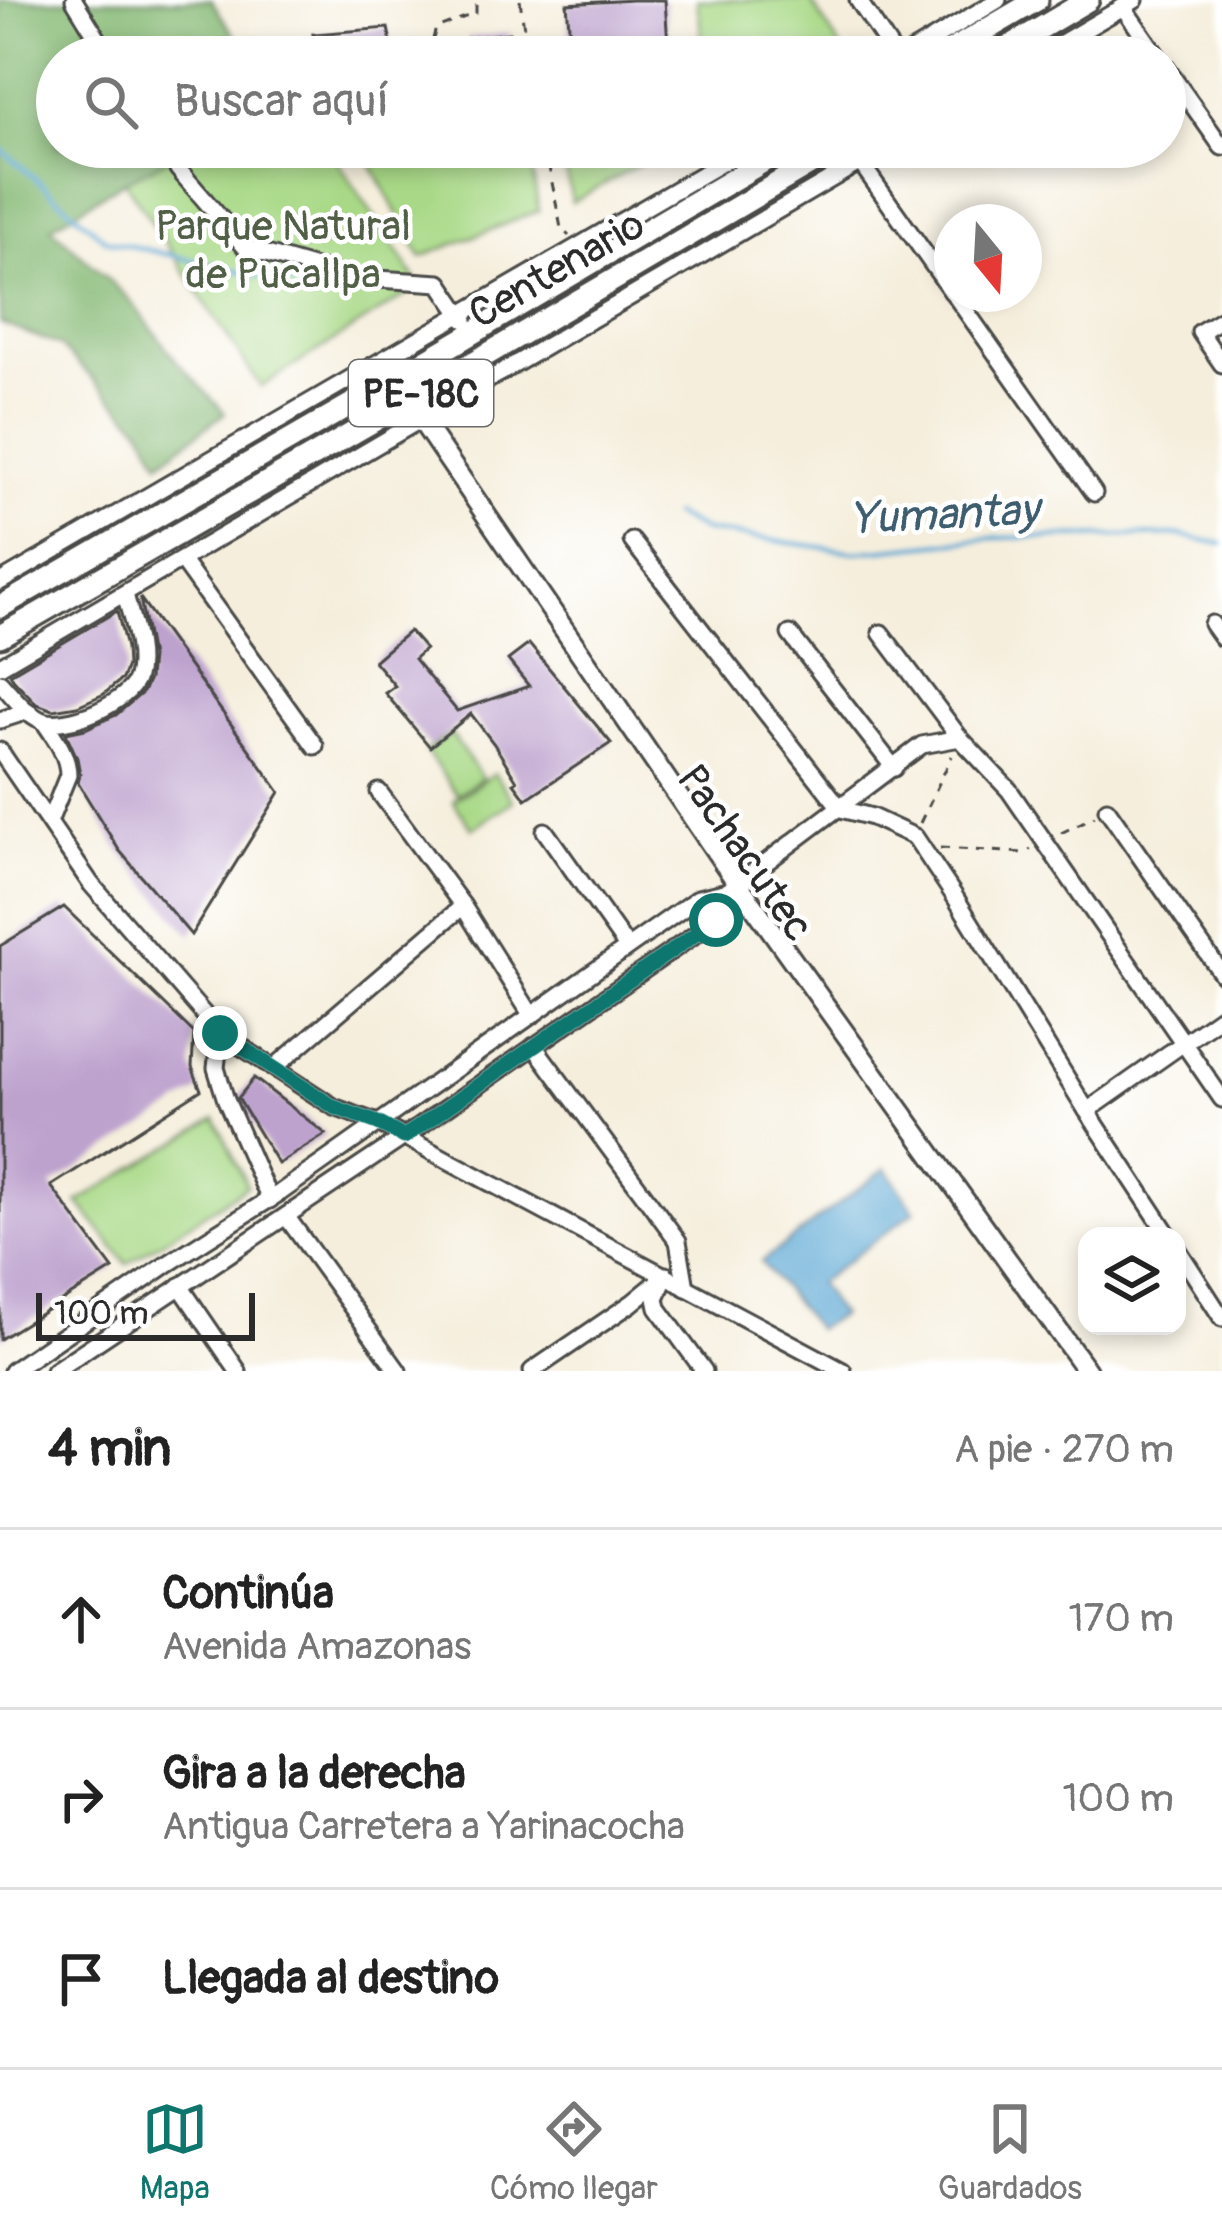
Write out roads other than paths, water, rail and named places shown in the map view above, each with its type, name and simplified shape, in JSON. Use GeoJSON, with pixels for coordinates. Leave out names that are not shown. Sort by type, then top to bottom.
{"type":"FeatureCollection","features":[{"type":"Feature","properties":{"kind":"highway"},"geometry":{"type":"LineString","coordinates":[[976,36],[1037,0]]}},
{"type":"Feature","properties":{"kind":"highway"},"geometry":{"type":"LineString","coordinates":[[1027,36],[1088,0]]}},
{"type":"Feature","properties":{"kind":"highway","name":"Centenario"},"geometry":{"type":"LineString","coordinates":[[0,607],[467,324],[750,168]]}},
{"type":"Feature","properties":{"kind":"highway","name":"Centenario"},"geometry":{"type":"LineString","coordinates":[[0,636],[803,168]]}},
{"type":"Feature","properties":{"kind":"main road","name":"Pachacutec"},"geometry":{"type":"LineString","coordinates":[[383,378],[1072,1371]]}},
{"type":"Feature","properties":{"kind":"main road","name":"Pachacutec"},"geometry":{"type":"LineString","coordinates":[[733,888],[1087,1371]]}},
{"type":"Feature","properties":{"kind":"street"},"geometry":{"type":"LineString","coordinates":[[74,0],[96,36]]}},
{"type":"Feature","properties":{"kind":"street"},"geometry":{"type":"LineString","coordinates":[[858,0],[885,36]]}},
{"type":"Feature","properties":{"kind":"street"},"geometry":{"type":"LineString","coordinates":[[936,36],[998,0]]}},
{"type":"Feature","properties":{"kind":"street"},"geometry":{"type":"LineString","coordinates":[[1073,36],[1129,3],[1147,36]]}},
{"type":"Feature","properties":{"kind":"street"},"geometry":{"type":"LineString","coordinates":[[1186,96],[1222,147]]}},
{"type":"Feature","properties":{"kind":"street"},"geometry":{"type":"LineString","coordinates":[[177,168],[246,248],[347,277],[440,283],[467,324],[578,247],[713,168]]}},
{"type":"Feature","properties":{"kind":"street"},"geometry":{"type":"LineString","coordinates":[[0,666],[850,168]]}},
{"type":"Feature","properties":{"kind":"street"},"geometry":{"type":"LineString","coordinates":[[864,168],[934,266]]}},
{"type":"Feature","properties":{"kind":"street"},"geometry":{"type":"LineString","coordinates":[[966,312],[1094,493]]}},
{"type":"Feature","properties":{"kind":"street"},"geometry":{"type":"LineString","coordinates":[[1222,319],[1200,332],[1222,364]]}},
{"type":"Feature","properties":{"kind":"street"},"geometry":{"type":"LineString","coordinates":[[0,582],[383,378]]}},
{"type":"Feature","properties":{"kind":"street"},"geometry":{"type":"LineString","coordinates":[[632,542],[841,809],[917,832],[1163,1227]]}},
{"type":"Feature","properties":{"kind":"street"},"geometry":{"type":"LineString","coordinates":[[182,560],[315,746]]}},
{"type":"Feature","properties":{"kind":"street"},"geometry":{"type":"LineString","coordinates":[[44,722],[63,723],[93,713],[132,690],[139,663],[125,594]]}},
{"type":"Feature","properties":{"kind":"street"},"geometry":{"type":"LineString","coordinates":[[881,633],[960,738],[1009,790],[1222,1099]]}},
{"type":"Feature","properties":{"kind":"street"},"geometry":{"type":"LineString","coordinates":[[790,634],[894,768]]}},
{"type":"Feature","properties":{"kind":"street"},"geometry":{"type":"LineString","coordinates":[[0,682],[44,722],[68,767],[49,822]]}},
{"type":"Feature","properties":{"kind":"street"},"geometry":{"type":"LineString","coordinates":[[0,720],[28,711]]}},
{"type":"Feature","properties":{"kind":"street"},"geometry":{"type":"LineString","coordinates":[[12,1371],[270,1200],[698,898],[733,888],[922,745],[960,738]]}},
{"type":"Feature","properties":{"kind":"street"},"geometry":{"type":"LineString","coordinates":[[0,751],[91,884],[220,1033],[334,1107],[378,1123],[843,1371]]}},
{"type":"Feature","properties":{"kind":"street"},"geometry":{"type":"LineString","coordinates":[[379,792],[463,906],[532,1016]]}},
{"type":"Feature","properties":{"kind":"street"},"geometry":{"type":"LineString","coordinates":[[1107,809],[1222,974]]}},
{"type":"Feature","properties":{"kind":"street"},"geometry":{"type":"LineString","coordinates":[[545,831],[628,947]]}},
{"type":"Feature","properties":{"kind":"street"},"geometry":{"type":"LineString","coordinates":[[61,1369],[716,920],[733,888]]}},
{"type":"Feature","properties":{"kind":"street"},"geometry":{"type":"LineString","coordinates":[[275,1067],[463,906]]}},
{"type":"Feature","properties":{"kind":"street"},"geometry":{"type":"LineString","coordinates":[[1087,1111],[1222,1016]]}},
{"type":"Feature","properties":{"kind":"street"},"geometry":{"type":"LineString","coordinates":[[220,1033],[216,1069],[270,1200]]}},
{"type":"Feature","properties":{"kind":"street"},"geometry":{"type":"LineString","coordinates":[[534,1046],[678,1241],[686,1288]]}},
{"type":"Feature","properties":{"kind":"street"},"geometry":{"type":"LineString","coordinates":[[286,1216],[398,1371]]}},
{"type":"Feature","properties":{"kind":"street"},"geometry":{"type":"LineString","coordinates":[[1186,1262],[1222,1318]]}},
{"type":"Feature","properties":{"kind":"street"},"geometry":{"type":"LineString","coordinates":[[532,1371],[666,1275]]}},
{"type":"Feature","properties":{"kind":"street"},"geometry":{"type":"LineString","coordinates":[[666,1275],[656,1298],[658,1308],[704,1371]]}},
{"type":"Feature","properties":{"kind":"street"},"geometry":{"type":"LineString","coordinates":[[181,1286],[238,1371]]}},
{"type":"Feature","properties":{"kind":"water"},"geometry":{"type":"Polygon","coordinates":[[[886,1168],[915,1211],[818,1283],[840,1315],[816,1329],[761,1262],[886,1168]]]}},
{"type":"Feature","properties":{"kind":"waterway","name":"Yumantay"},"geometry":{"type":"LineString","coordinates":[[0,148],[106,240],[328,292]]}},
{"type":"Feature","properties":{"kind":"waterway","name":"Yumantay"},"geometry":{"type":"LineString","coordinates":[[673,515],[705,531],[856,552],[992,538],[1178,535],[1222,544]]}},
{"type":"Feature","properties":{"kind":"park label","name":"Parque Natural de Pucallpa"},"geometry":{"type":"Point","coordinates":[283,249]}}]}
